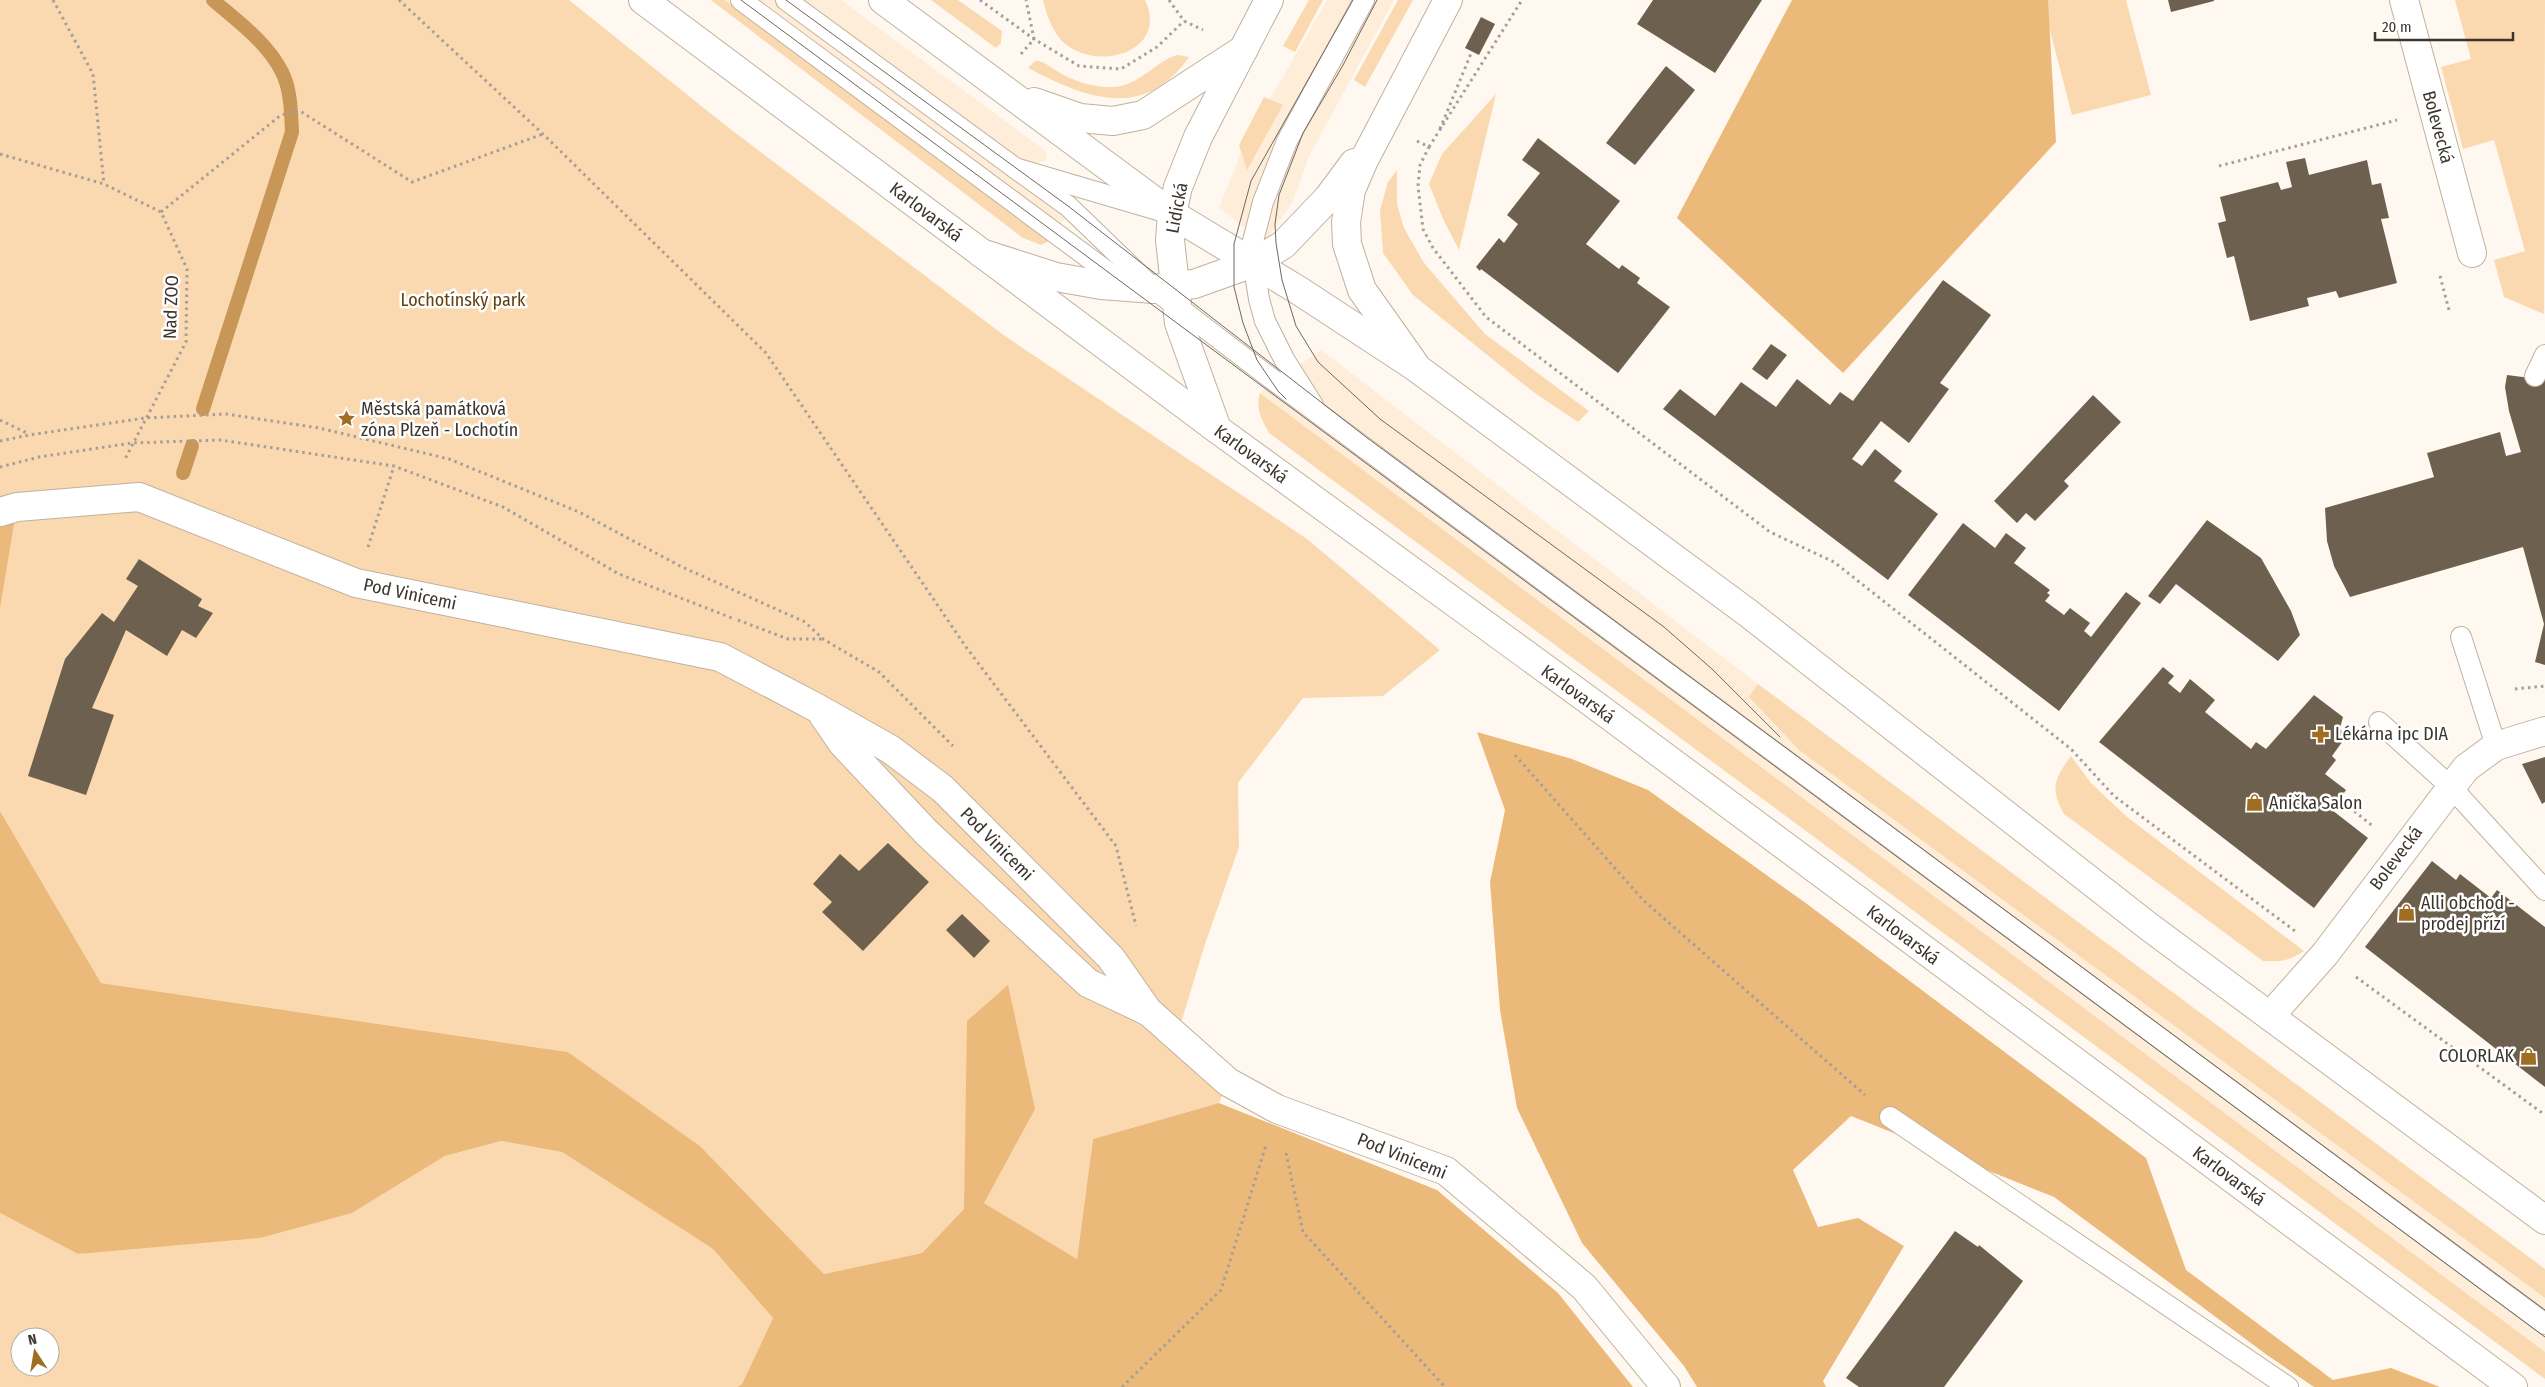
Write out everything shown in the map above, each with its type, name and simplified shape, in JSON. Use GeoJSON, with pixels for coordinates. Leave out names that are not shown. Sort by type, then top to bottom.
{"type":"FeatureCollection","features":[{"type":"Feature","properties":{"kind":"main road","name":"Karlovarská"},"geometry":{"type":"LineString","coordinates":[[643,0],[981,254],[1591,702],[2513,1387]]}},
{"type":"Feature","properties":{"kind":"main road"},"geometry":{"type":"LineString","coordinates":[[883,0],[1172,214],[1298,290],[1418,369],[1748,613],[2148,926],[2545,1220]]}},
{"type":"Feature","properties":{"kind":"main road","name":"Lidická"},"geometry":{"type":"LineString","coordinates":[[1217,429],[1179,323],[1158,292],[1170,240],[1172,214],[1178,187],[1198,137],[1269,0]]}},
{"type":"Feature","properties":{"kind":"main road"},"geometry":{"type":"LineString","coordinates":[[1418,369],[1362,290],[1347,244],[1346,222],[1351,190],[1364,160],[1448,0]]}},
{"type":"Feature","properties":{"kind":"main road","name":"Bolevecká"},"geometry":{"type":"LineString","coordinates":[[2404,0],[2472,253]]}},
{"type":"Feature","properties":{"kind":"main road"},"geometry":{"type":"LineString","coordinates":[[995,84],[1042,106],[1080,118],[1113,121],[1143,115],[1244,48]]}},
{"type":"Feature","properties":{"kind":"main road"},"geometry":{"type":"LineString","coordinates":[[981,254],[1056,277],[1101,285],[1158,292],[1194,284],[1254,263],[1283,245],[1328,198],[1384,124]]}},
{"type":"Feature","properties":{"kind":"main road","name":"Pod Vinicemi"},"geometry":{"type":"LineString","coordinates":[[0,512],[17,507],[139,498],[356,583],[720,657],[890,749],[943,789],[1111,958],[1148,1011],[1228,1082],[1277,1109],[1446,1171],[1584,1287],[1666,1387]]}},
{"type":"Feature","properties":{"kind":"main road","name":"Pod Vinicemi"},"geometry":{"type":"LineString","coordinates":[[819,709],[843,744],[927,832],[1088,983],[1148,1011]]}},
{"type":"Feature","properties":{"kind":"main road","name":"Bolevecká"},"geometry":{"type":"LineString","coordinates":[[2270,1016],[2325,954],[2466,768],[2496,746],[2545,732]]}},
{"type":"Feature","properties":{"kind":"lane"},"geometry":{"type":"LineString","coordinates":[[741,0],[1158,292],[1320,415],[2545,1324]]}},
{"type":"Feature","properties":{"kind":"lane"},"geometry":{"type":"LineString","coordinates":[[786,0],[1068,206],[1158,292]]}},
{"type":"Feature","properties":{"kind":"lane"},"geometry":{"type":"LineString","coordinates":[[1320,415],[1284,359],[1265,321],[1258,299],[1251,248],[1263,202],[1287,141],[1364,0]]}},
{"type":"Feature","properties":{"kind":"lane"},"geometry":{"type":"LineString","coordinates":[[1015,168],[1172,214]]}},
{"type":"Feature","properties":{"kind":"lane"},"geometry":{"type":"LineString","coordinates":[[2535,376],[2545,355]]}},
{"type":"Feature","properties":{"kind":"lane"},"geometry":{"type":"LineString","coordinates":[[2461,636],[2496,746]]}},
{"type":"Feature","properties":{"kind":"lane"},"geometry":{"type":"LineString","coordinates":[[2379,722],[2451,787],[2545,890]]}},
{"type":"Feature","properties":{"kind":"lane"},"geometry":{"type":"LineString","coordinates":[[1890,1117],[2288,1387]]}},
{"type":"Feature","properties":{"kind":"path"},"geometry":{"type":"LineString","coordinates":[[53,0],[93,74],[104,184]]}},
{"type":"Feature","properties":{"kind":"path"},"geometry":{"type":"LineString","coordinates":[[399,0],[542,134],[766,353],[966,647],[1116,846],[1137,931]]}},
{"type":"Feature","properties":{"kind":"path"},"geometry":{"type":"LineString","coordinates":[[980,0],[1034,39],[1080,66],[1121,69],[1157,48],[1184,21]]}},
{"type":"Feature","properties":{"kind":"path"},"geometry":{"type":"LineString","coordinates":[[1169,0],[1184,21],[1244,48]]}},
{"type":"Feature","properties":{"kind":"path"},"geometry":{"type":"LineString","coordinates":[[1522,0],[1429,147],[1420,165],[1418,186],[1422,229],[1433,248],[1486,317],[1770,532],[1834,562],[2071,749],[2114,796],[2545,1115]]}},
{"type":"Feature","properties":{"kind":"path"},"geometry":{"type":"LineString","coordinates":[[1437,136],[1472,51]]}},
{"type":"Feature","properties":{"kind":"path"},"geometry":{"type":"LineString","coordinates":[[0,154],[104,184],[161,212],[281,114],[300,111],[412,182],[542,134]]}},
{"type":"Feature","properties":{"kind":"path"},"geometry":{"type":"LineString","coordinates":[[2219,166],[2434,111]]}},
{"type":"Feature","properties":{"kind":"path"},"geometry":{"type":"LineString","coordinates":[[1384,124],[1429,147]]}},
{"type":"Feature","properties":{"kind":"path","name":"Nad ZOO"},"geometry":{"type":"LineString","coordinates":[[105,500],[132,443],[186,342],[187,270],[161,212]]}},
{"type":"Feature","properties":{"kind":"path"},"geometry":{"type":"LineString","coordinates":[[0,441],[145,418],[226,414],[318,428],[449,459],[579,512],[682,567],[805,622],[824,639],[788,640],[619,574],[503,507],[394,466],[220,440],[132,443],[39,457],[0,467]]}},
{"type":"Feature","properties":{"kind":"path"},"geometry":{"type":"LineString","coordinates":[[0,420],[30,435]]}},
{"type":"Feature","properties":{"kind":"path"},"geometry":{"type":"LineString","coordinates":[[356,583],[394,466]]}},
{"type":"Feature","properties":{"kind":"path"},"geometry":{"type":"LineString","coordinates":[[1515,755],[1643,900],[1890,1117]]}},
{"type":"Feature","properties":{"kind":"path"},"geometry":{"type":"LineString","coordinates":[[2339,799],[2382,833]]}},
{"type":"Feature","properties":{"kind":"path"},"geometry":{"type":"LineString","coordinates":[[1122,1387],[1221,1290],[1277,1109]]}},
{"type":"Feature","properties":{"kind":"path"},"geometry":{"type":"LineString","coordinates":[[1277,1109],[1303,1232],[1445,1387]]}},
{"type":"Feature","properties":{"kind":"shaded area"},"geometry":{"type":"Polygon","coordinates":[[[725,0],[841,0],[1046,151],[1047,160],[1039,162],[1033,170],[1077,202],[1049,241],[725,0]]]}},
{"type":"Feature","properties":{"kind":"shaded area"},"geometry":{"type":"Polygon","coordinates":[[[1327,0],[1394,0],[1309,156],[1293,201],[1264,243],[1219,208],[1244,145],[1327,0]]]}},
{"type":"Feature","properties":{"kind":"shaded area"},"geometry":{"type":"Polygon","coordinates":[[[1792,0],[2048,0],[2056,142],[1843,373],[1677,218],[1792,0]]]}},
{"type":"Feature","properties":{"kind":"shaded area"},"geometry":{"type":"Polygon","coordinates":[[[1321,350],[1758,684],[1750,697],[1799,750],[2545,1298],[2545,1352],[1260,393],[1321,350]]]}},
{"type":"Feature","properties":{"kind":"shaded area"},"geometry":{"type":"Polygon","coordinates":[[[17,507],[0,609],[0,512],[17,507]]]}},
{"type":"Feature","properties":{"kind":"shaded area"},"geometry":{"type":"Polygon","coordinates":[[[1477,732],[1572,759],[1648,790],[1807,904],[2146,1158],[2186,1270],[2333,1380],[2391,1368],[2440,1387],[2314,1387],[2267,1355],[2054,1197],[1851,1116],[1793,1170],[1818,1227],[1858,1218],[1904,1246],[1823,1381],[1826,1387],[1697,1387],[1684,1366],[1582,1243],[1517,1108],[1500,1010],[1490,882],[1505,810],[1477,732]]]}},
{"type":"Feature","properties":{"kind":"shaded area"},"geometry":{"type":"Polygon","coordinates":[[[0,811],[101,983],[568,1052],[700,1146],[824,1274],[922,1253],[964,1209],[967,1021],[1008,985],[1035,1109],[984,1203],[1077,1259],[1093,1139],[1219,1103],[1437,1190],[1558,1293],[1633,1387],[737,1387],[742,1384],[773,1318],[713,1249],[562,1152],[501,1141],[445,1156],[352,1213],[260,1238],[78,1254],[0,1213],[0,811]]]}},
{"type":"Feature","properties":{"kind":"green space","name":"Lochotínský park"},"geometry":{"type":"Polygon","coordinates":[[[0,0],[569,0],[725,125],[1005,336],[1307,539],[1440,650],[1383,696],[1303,698],[1238,783],[1239,847],[1205,944],[1177,1036],[1228,1082],[1219,1103],[1093,1139],[1077,1259],[984,1203],[964,1209],[922,1253],[824,1274],[700,1146],[568,1052],[101,983],[0,811],[0,609],[17,507],[0,512],[0,0]]]}},
{"type":"Feature","properties":{"kind":"green space"},"geometry":{"type":"Polygon","coordinates":[[[711,0],[725,0],[1049,241],[1041,245],[1023,238],[711,0]]]}},
{"type":"Feature","properties":{"kind":"green space"},"geometry":{"type":"Polygon","coordinates":[[[931,0],[958,0],[1002,31],[1001,43],[996,48],[931,0]]]}},
{"type":"Feature","properties":{"kind":"green space"},"geometry":{"type":"Polygon","coordinates":[[[1043,0],[1145,0],[1150,19],[1147,34],[1138,45],[1124,53],[1108,56],[1090,55],[1074,50],[1060,39],[1054,30],[1043,0]]]}},
{"type":"Feature","properties":{"kind":"green space"},"geometry":{"type":"Polygon","coordinates":[[[1309,0],[1323,0],[1295,52],[1283,46],[1309,0]]]}},
{"type":"Feature","properties":{"kind":"green space"},"geometry":{"type":"Polygon","coordinates":[[[1398,0],[1413,0],[1365,87],[1354,80],[1398,0]]]}},
{"type":"Feature","properties":{"kind":"green space"},"geometry":{"type":"Polygon","coordinates":[[[2042,0],[2126,0],[2151,95],[2072,115],[2042,0]]]}},
{"type":"Feature","properties":{"kind":"green space"},"geometry":{"type":"Polygon","coordinates":[[[2455,0],[2545,0],[2544,314],[2504,297],[2494,260],[2525,251],[2494,140],[2463,149],[2441,67],[2471,59],[2455,0]]]}},
{"type":"Feature","properties":{"kind":"green space"},"geometry":{"type":"Polygon","coordinates":[[[1178,55],[1189,57],[1172,77],[1153,90],[1134,97],[1114,98],[1093,95],[1050,79],[1028,68],[1035,61],[1039,61],[1075,80],[1091,85],[1114,87],[1130,83],[1164,61],[1178,55]]]}},
{"type":"Feature","properties":{"kind":"green space"},"geometry":{"type":"Polygon","coordinates":[[[1496,94],[1459,250],[1443,219],[1429,184],[1442,154],[1496,94]]]}},
{"type":"Feature","properties":{"kind":"green space"},"geometry":{"type":"Polygon","coordinates":[[[1264,97],[1283,105],[1247,170],[1239,145],[1264,97]]]}},
{"type":"Feature","properties":{"kind":"green space"},"geometry":{"type":"Polygon","coordinates":[[[1397,170],[1397,204],[1404,228],[1424,263],[1485,334],[1589,411],[1578,422],[1532,391],[1413,295],[1383,253],[1380,210],[1388,182],[1397,170]]]}},
{"type":"Feature","properties":{"kind":"green space"},"geometry":{"type":"Polygon","coordinates":[[[1260,393],[2545,1352],[2545,1379],[1269,433],[1259,409],[1260,393]]]}},
{"type":"Feature","properties":{"kind":"green space"},"geometry":{"type":"Polygon","coordinates":[[[1758,684],[2545,1269],[2545,1298],[1799,750],[1749,697],[1758,684]]]}},
{"type":"Feature","properties":{"kind":"green space"},"geometry":{"type":"Polygon","coordinates":[[[2071,756],[2091,783],[2127,817],[2304,951],[2284,960],[2263,961],[2064,814],[2057,798],[2056,784],[2061,771],[2071,756]]]}},
{"type":"Feature","properties":{"kind":"green space"},"geometry":{"type":"Polygon","coordinates":[[[501,1141],[562,1152],[713,1249],[773,1318],[742,1384],[737,1387],[0,1387],[0,1213],[78,1254],[352,1213],[445,1156],[501,1141]]]}},
{"type":"Feature","properties":{"kind":"building"},"geometry":{"type":"Polygon","coordinates":[[[1653,0],[1762,0],[1715,73],[1637,24],[1653,0]]]}},
{"type":"Feature","properties":{"kind":"building"},"geometry":{"type":"Polygon","coordinates":[[[2168,0],[2214,0],[2214,1],[2171,12],[2168,0]]]}},
{"type":"Feature","properties":{"kind":"building"},"geometry":{"type":"Polygon","coordinates":[[[1481,17],[1495,24],[1479,55],[1465,48],[1481,17]]]}},
{"type":"Feature","properties":{"kind":"building"},"geometry":{"type":"Polygon","coordinates":[[[1666,66],[1695,90],[1635,165],[1606,143],[1666,66]]]}},
{"type":"Feature","properties":{"kind":"building"},"geometry":{"type":"Polygon","coordinates":[[[1538,138],[1620,201],[1586,244],[1619,269],[1622,265],[1640,278],[1637,283],[1670,307],[1618,373],[1476,267],[1499,238],[1504,243],[1518,224],[1507,215],[1540,173],[1522,160],[1538,138]]]}},
{"type":"Feature","properties":{"kind":"building"},"geometry":{"type":"Polygon","coordinates":[[[2305,158],[2309,175],[2367,160],[2372,185],[2381,183],[2389,218],[2381,219],[2397,283],[2339,298],[2336,291],[2307,298],[2309,306],[2250,321],[2234,256],[2227,258],[2218,223],[2226,221],[2220,197],[2278,182],[2281,190],[2292,187],[2286,162],[2305,158]]]}},
{"type":"Feature","properties":{"kind":"building"},"geometry":{"type":"Polygon","coordinates":[[[1943,280],[1991,315],[1940,383],[1949,389],[1909,443],[1881,421],[1852,459],[1862,466],[1875,449],[1902,471],[1894,481],[1938,514],[1888,580],[1663,409],[1680,389],[1715,416],[1741,382],[1776,407],[1797,379],[1830,405],[1840,392],[1853,401],[1943,280]]]}},
{"type":"Feature","properties":{"kind":"building"},"geometry":{"type":"Polygon","coordinates":[[[1771,344],[1787,355],[1767,380],[1752,369],[1771,344]]]}},
{"type":"Feature","properties":{"kind":"building"},"geometry":{"type":"Polygon","coordinates":[[[2507,375],[2545,380],[2545,665],[2535,662],[2544,624],[2523,547],[2350,597],[2334,566],[2327,541],[2325,508],[2434,477],[2427,453],[2500,432],[2506,456],[2521,452],[2509,411],[2505,387],[2507,375]]]}},
{"type":"Feature","properties":{"kind":"building"},"geometry":{"type":"Polygon","coordinates":[[[2093,395],[2121,422],[2064,481],[2069,486],[2035,521],[2026,513],[2017,523],[1994,501],[2093,395]]]}},
{"type":"Feature","properties":{"kind":"building"},"geometry":{"type":"Polygon","coordinates":[[[2207,520],[2261,558],[2291,611],[2300,635],[2278,661],[2176,584],[2160,604],[2148,596],[2207,520]]]}},
{"type":"Feature","properties":{"kind":"building"},"geometry":{"type":"Polygon","coordinates":[[[1963,523],[1995,548],[2006,533],[2026,548],[2014,563],[2050,590],[2047,593],[2050,595],[2045,601],[2064,615],[2070,608],[2090,623],[2084,631],[2091,637],[2126,592],[2141,603],[2059,711],[1908,595],[1963,523]]]}},
{"type":"Feature","properties":{"kind":"building"},"geometry":{"type":"Polygon","coordinates":[[[139,559],[202,599],[198,606],[213,613],[196,638],[182,630],[167,656],[126,630],[92,708],[114,715],[86,795],[28,776],[65,659],[102,613],[114,622],[138,586],[126,579],[139,559]]]}},
{"type":"Feature","properties":{"kind":"building"},"geometry":{"type":"Polygon","coordinates":[[[2163,667],[2174,676],[2168,683],[2180,693],[2190,679],[2215,700],[2205,712],[2251,749],[2256,742],[2266,749],[2314,695],[2343,717],[2340,728],[2345,738],[2332,756],[2336,760],[2325,774],[2346,790],[2332,810],[2368,838],[2314,908],[2099,742],[2163,667]]]}},
{"type":"Feature","properties":{"kind":"building"},"geometry":{"type":"Polygon","coordinates":[[[2545,757],[2545,802],[2542,804],[2522,764],[2545,757]]]}},
{"type":"Feature","properties":{"kind":"building"},"geometry":{"type":"Polygon","coordinates":[[[888,843],[929,882],[863,951],[822,912],[832,902],[813,884],[840,854],[859,871],[888,843]]]}},
{"type":"Feature","properties":{"kind":"building"},"geometry":{"type":"Polygon","coordinates":[[[2432,861],[2456,880],[2460,874],[2491,898],[2497,890],[2545,927],[2545,1087],[2365,947],[2432,861]]]}},
{"type":"Feature","properties":{"kind":"building"},"geometry":{"type":"Polygon","coordinates":[[[962,914],[990,941],[974,958],[946,930],[962,914]]]}},
{"type":"Feature","properties":{"kind":"building"},"geometry":{"type":"Polygon","coordinates":[[[1955,1231],[1978,1247],[1979,1245],[2023,1281],[1944,1387],[1859,1387],[1846,1378],[1955,1231]]]}},
{"type":"Feature","properties":{"kind":"waterway"},"geometry":{"type":"LineString","coordinates":[[203,409],[292,132],[287,86],[276,61],[251,33],[213,0]]}},
{"type":"Feature","properties":{"kind":"waterway"},"geometry":{"type":"LineString","coordinates":[[183,473],[192,446]]}},
{"type":"Feature","properties":{"kind":"tram line"},"geometry":{"type":"LineString","coordinates":[[741,0],[2545,1337]]}},
{"type":"Feature","properties":{"kind":"tram line"},"geometry":{"type":"LineString","coordinates":[[786,0],[1068,206],[1366,437],[2545,1310]]}},
{"type":"Feature","properties":{"kind":"tram line"},"geometry":{"type":"LineString","coordinates":[[1286,399],[1278,391],[1257,360],[1243,323],[1234,287],[1234,244],[1251,181],[1353,0]]}},
{"type":"Feature","properties":{"kind":"tram line"},"geometry":{"type":"LineString","coordinates":[[1377,0],[1342,67],[1303,133],[1279,195],[1275,224],[1276,243],[1282,280],[1296,326],[1318,362],[1380,419],[1664,627],[1712,669],[1780,737]]}},
{"type":"Feature","properties":{"kind":"place","name":"Městská památková zóna Plzeň - Lochotín"},"geometry":{"type":"Point","coordinates":[347,419]}},
{"type":"Feature","properties":{"kind":"place","name":"Lékárna ipc DIA"},"geometry":{"type":"Point","coordinates":[2321,734]}},
{"type":"Feature","properties":{"kind":"place","name":"Anička Salon"},"geometry":{"type":"Point","coordinates":[2255,803]}},
{"type":"Feature","properties":{"kind":"place","name":"Alli obchod - prodej přízí"},"geometry":{"type":"Point","coordinates":[2407,913]}},
{"type":"Feature","properties":{"kind":"place","name":"COLORLAK"},"geometry":{"type":"Point","coordinates":[2528,1056]}}]}
